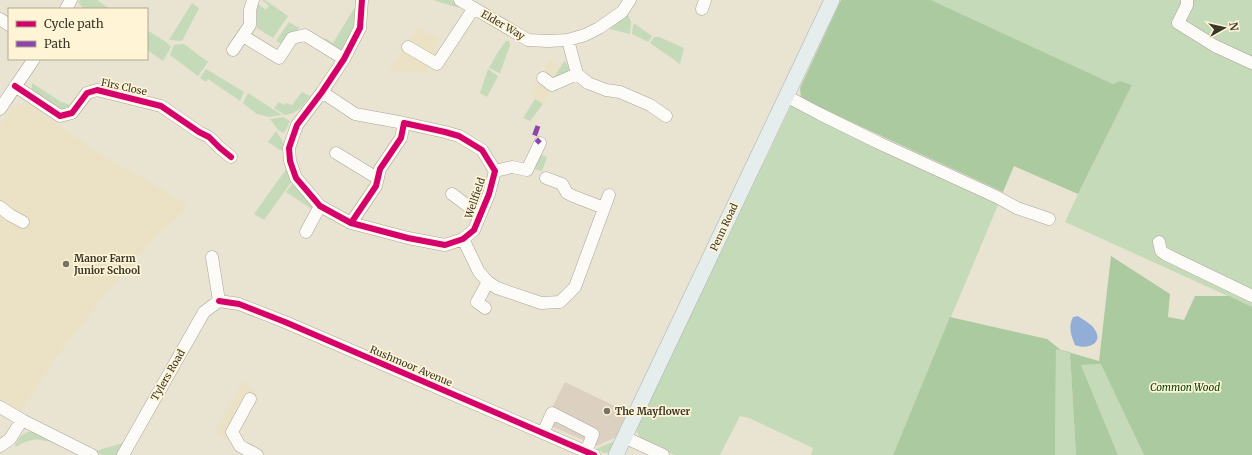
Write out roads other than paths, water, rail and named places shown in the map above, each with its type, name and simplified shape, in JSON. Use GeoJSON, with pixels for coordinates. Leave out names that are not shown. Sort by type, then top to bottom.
{"type":"FeatureCollection","features":[{"type":"Feature","properties":{"kind":"main road","name":"Penn Road"},"geometry":{"type":"LineString","coordinates":[[616,455],[832,0]]}},
{"type":"Feature","properties":{"kind":"street"},"geometry":{"type":"LineString","coordinates":[[233,50],[250,25],[250,10],[253,0]]}},
{"type":"Feature","properties":{"kind":"street"},"geometry":{"type":"LineString","coordinates":[[362,0],[360,28],[344,59],[322,92],[297,125],[290,148],[290,161],[296,178],[320,206],[351,223],[408,238],[445,245],[463,239],[479,272],[488,282],[497,288],[541,303],[560,302],[575,286],[609,195]]}},
{"type":"Feature","properties":{"kind":"street","name":"Elder Way"},"geometry":{"type":"LineString","coordinates":[[460,0],[528,40],[548,41],[568,40],[585,35],[599,28],[622,12],[630,0]]}},
{"type":"Feature","properties":{"kind":"street"},"geometry":{"type":"LineString","coordinates":[[1187,0],[1187,5],[1178,23],[1215,46],[1252,63]]}},
{"type":"Feature","properties":{"kind":"street"},"geometry":{"type":"LineString","coordinates":[[408,47],[437,64],[474,8]]}},
{"type":"Feature","properties":{"kind":"street"},"geometry":{"type":"LineString","coordinates":[[243,36],[280,58],[292,38],[305,34],[344,59]]}},
{"type":"Feature","properties":{"kind":"street"},"geometry":{"type":"LineString","coordinates":[[568,40],[577,74],[588,84],[606,90],[620,92],[650,105],[666,116]]}},
{"type":"Feature","properties":{"kind":"street"},"geometry":{"type":"LineString","coordinates":[[0,109],[33,60]]}},
{"type":"Feature","properties":{"kind":"street"},"geometry":{"type":"LineString","coordinates":[[543,78],[552,85],[577,74]]}},
{"type":"Feature","properties":{"kind":"street","name":"Firs Close"},"geometry":{"type":"LineString","coordinates":[[15,86],[60,116],[72,113],[87,93],[97,90],[161,106],[199,132],[209,137],[232,158]]}},
{"type":"Feature","properties":{"kind":"street","name":"Wellfield"},"geometry":{"type":"LineString","coordinates":[[322,92],[355,114],[445,132],[459,136],[482,150],[494,171],[489,194],[474,230],[463,239]]}},
{"type":"Feature","properties":{"kind":"street"},"geometry":{"type":"LineString","coordinates":[[786,96],[826,118],[997,197],[1017,208],[1050,219]]}},
{"type":"Feature","properties":{"kind":"street"},"geometry":{"type":"LineString","coordinates":[[351,223],[376,186],[380,168],[402,138],[404,123]]}},
{"type":"Feature","properties":{"kind":"street"},"geometry":{"type":"LineString","coordinates":[[494,171],[512,167],[527,170],[540,143]]}},
{"type":"Feature","properties":{"kind":"street"},"geometry":{"type":"LineString","coordinates":[[336,153],[377,178]]}},
{"type":"Feature","properties":{"kind":"street"},"geometry":{"type":"LineString","coordinates":[[546,178],[562,184],[567,192],[573,196],[604,208]]}},
{"type":"Feature","properties":{"kind":"street"},"geometry":{"type":"LineString","coordinates":[[452,194],[480,215]]}},
{"type":"Feature","properties":{"kind":"street"},"geometry":{"type":"LineString","coordinates":[[306,232],[320,206]]}},
{"type":"Feature","properties":{"kind":"street"},"geometry":{"type":"LineString","coordinates":[[0,207],[10,215],[23,222]]}},
{"type":"Feature","properties":{"kind":"street"},"geometry":{"type":"LineString","coordinates":[[1159,242],[1161,251],[1165,254],[1252,296]]}},
{"type":"Feature","properties":{"kind":"street"},"geometry":{"type":"LineString","coordinates":[[212,257],[219,301]]}},
{"type":"Feature","properties":{"kind":"street"},"geometry":{"type":"LineString","coordinates":[[485,308],[477,302],[488,282]]}},
{"type":"Feature","properties":{"kind":"street","name":"Rushmoor Avenue"},"geometry":{"type":"LineString","coordinates":[[219,301],[239,304],[252,309],[590,453]]}},
{"type":"Feature","properties":{"kind":"street","name":"Tylers Road"},"geometry":{"type":"LineString","coordinates":[[123,455],[204,312],[219,301]]}},
{"type":"Feature","properties":{"kind":"street"},"geometry":{"type":"LineString","coordinates":[[250,399],[232,432],[240,446],[257,455]]}},
{"type":"Feature","properties":{"kind":"street"},"geometry":{"type":"LineString","coordinates":[[0,407],[22,420],[92,455]]}},
{"type":"Feature","properties":{"kind":"street"},"geometry":{"type":"LineString","coordinates":[[543,433],[552,413],[593,434],[590,453]]}},
{"type":"Feature","properties":{"kind":"street"},"geometry":{"type":"LineString","coordinates":[[0,446],[10,439],[22,420]]}},
{"type":"Feature","properties":{"kind":"street"},"geometry":{"type":"LineString","coordinates":[[624,437],[663,455]]}},
{"type":"Feature","properties":{"kind":"water"},"geometry":{"type":"Polygon","coordinates":[[[1078,316],[1090,324],[1095,330],[1097,339],[1092,345],[1084,347],[1075,345],[1070,328],[1073,317],[1078,316]]]}},
{"type":"Feature","properties":{"kind":"place","name":"Manor Farm Junior School"},"geometry":{"type":"Point","coordinates":[66,264]}},
{"type":"Feature","properties":{"kind":"place","name":"The Mayflower"},"geometry":{"type":"Point","coordinates":[607,411]}},
{"type":"Feature","properties":{"kind":"park label","name":"Common Wood"},"geometry":{"type":"Point","coordinates":[1185,387]}}]}
